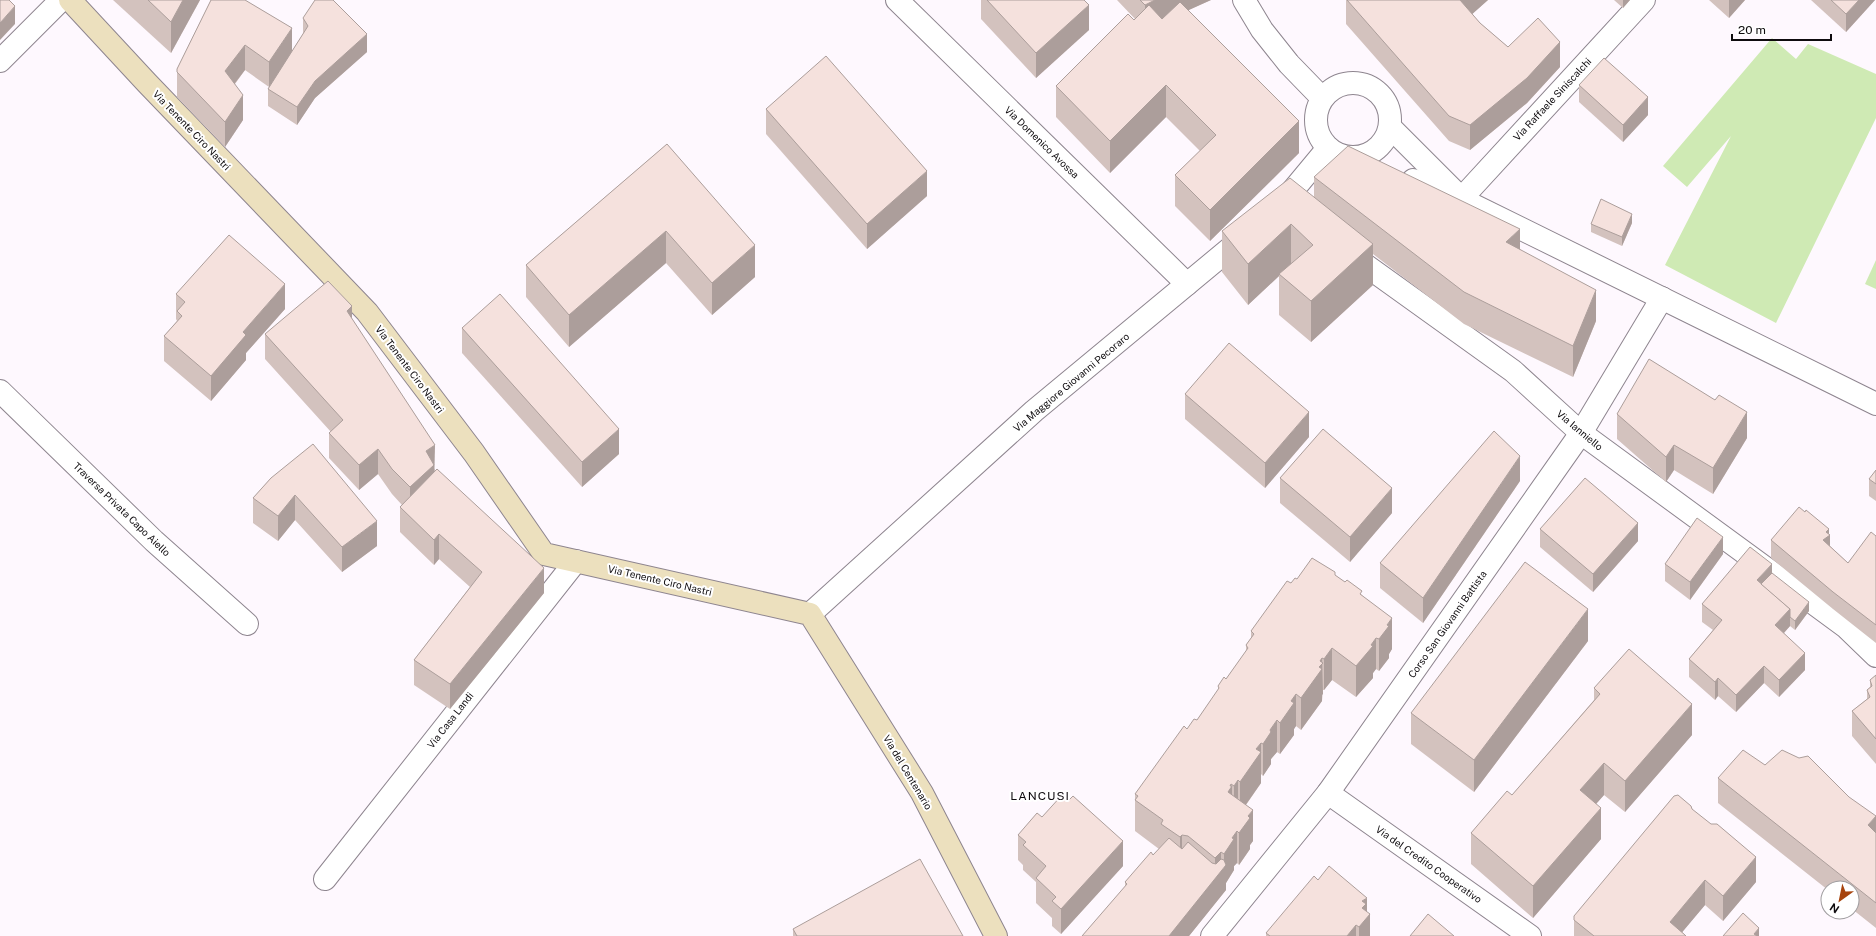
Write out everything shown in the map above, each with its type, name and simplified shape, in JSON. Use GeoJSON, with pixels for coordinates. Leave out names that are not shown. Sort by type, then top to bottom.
{"type":"FeatureCollection","features":[{"type":"Feature","properties":{"kind":"street"},"geometry":{"type":"LineString","coordinates":[[0,61],[61,0]]}},
{"type":"Feature","properties":{"kind":"street","name":"Via Tenente Ciro Nastri"},"geometry":{"type":"LineString","coordinates":[[70,0],[147,83],[367,312],[474,453],[544,554],[810,614]]}},
{"type":"Feature","properties":{"kind":"street","name":"Via Domenico Avossa"},"geometry":{"type":"LineString","coordinates":[[897,0],[1187,284]]}},
{"type":"Feature","properties":{"kind":"street"},"geometry":{"type":"LineString","coordinates":[[1244,0],[1262,30],[1289,64],[1322,98]]}},
{"type":"Feature","properties":{"kind":"street","name":"Via Raffaele Siniscalchi"},"geometry":{"type":"LineString","coordinates":[[1461,199],[1644,0]]}},
{"type":"Feature","properties":{"kind":"street"},"geometry":{"type":"LineString","coordinates":[[1357,158],[1378,148],[1386,138],[1390,127],[1390,114],[1387,102],[1379,92],[1368,85],[1356,82],[1343,83],[1332,88],[1322,98],[1317,108],[1315,118],[1316,129],[1328,148],[1336,154],[1357,158],[1461,199],[1876,404]]}},
{"type":"Feature","properties":{"kind":"street"},"geometry":{"type":"LineString","coordinates":[[1390,127],[1461,199]]}},
{"type":"Feature","properties":{"kind":"street","name":"Via Maggiore Giovanni Pecoraro"},"geometry":{"type":"LineString","coordinates":[[810,614],[1034,411],[1263,221],[1290,208],[1328,148]]}},
{"type":"Feature","properties":{"kind":"street","name":"Via Ianniello"},"geometry":{"type":"LineString","coordinates":[[1332,240],[1513,371],[1581,433],[1846,627],[1876,656]]}},
{"type":"Feature","properties":{"kind":"street","name":"Corso San Giovanni Battista"},"geometry":{"type":"LineString","coordinates":[[1212,936],[1328,793],[1581,433],[1662,298]]}},
{"type":"Feature","properties":{"kind":"street","name":"Traversa Privata Capo Aiello"},"geometry":{"type":"LineString","coordinates":[[0,391],[154,541],[247,624]]}},
{"type":"Feature","properties":{"kind":"street","name":"Via Casa Landi"},"geometry":{"type":"LineString","coordinates":[[325,880],[576,561]]}},
{"type":"Feature","properties":{"kind":"street","name":"Via del Centenario"},"geometry":{"type":"LineString","coordinates":[[810,614],[922,793],[996,936]]}},
{"type":"Feature","properties":{"kind":"street","name":"Via del Credito Cooperativo"},"geometry":{"type":"LineString","coordinates":[[1328,793],[1530,936]]}},
{"type":"Feature","properties":{"kind":"green space"},"geometry":{"type":"Polygon","coordinates":[[[1772,38],[1796,59],[1808,44],[1876,74],[1876,118],[1776,323],[1665,265],[1731,136],[1687,187],[1663,166],[1772,38]]]}},
{"type":"Feature","properties":{"kind":"green space"},"geometry":{"type":"Polygon","coordinates":[[[1876,260],[1876,289],[1865,284],[1876,260]]]}},
{"type":"Feature","properties":{"kind":"building"},"geometry":{"type":"Polygon","coordinates":[[[0,0],[9,0],[15,6],[0,23],[0,0]]]}},
{"type":"Feature","properties":{"kind":"building"},"geometry":{"type":"Polygon","coordinates":[[[148,0],[183,0],[171,22],[148,0]]]}},
{"type":"Feature","properties":{"kind":"building"},"geometry":{"type":"Polygon","coordinates":[[[211,0],[245,0],[292,28],[269,62],[245,45],[225,71],[243,95],[225,122],[177,72],[177,69],[211,0]]]}},
{"type":"Feature","properties":{"kind":"building"},"geometry":{"type":"Polygon","coordinates":[[[315,0],[333,0],[367,34],[315,81],[297,107],[268,89],[308,26],[303,18],[315,0]]]}},
{"type":"Feature","properties":{"kind":"building"},"geometry":{"type":"Polygon","coordinates":[[[987,0],[1084,0],[1089,5],[1036,53],[987,0]]]}},
{"type":"Feature","properties":{"kind":"building"},"geometry":{"type":"Polygon","coordinates":[[[1140,0],[1155,0],[1145,5],[1140,0]]]}},
{"type":"Feature","properties":{"kind":"building"},"geometry":{"type":"Polygon","coordinates":[[[1347,0],[1460,0],[1480,23],[1508,47],[1538,18],[1560,42],[1527,78],[1470,125],[1449,116],[1347,0]]]}},
{"type":"Feature","properties":{"kind":"building"},"geometry":{"type":"Polygon","coordinates":[[[1831,0],[1859,0],[1846,14],[1831,0]]]}},
{"type":"Feature","properties":{"kind":"building"},"geometry":{"type":"Polygon","coordinates":[[[1180,2],[1299,121],[1210,210],[1175,175],[1216,135],[1166,85],[1110,141],[1056,86],[1128,14],[1134,20],[1149,5],[1162,19],[1180,2]]]}},
{"type":"Feature","properties":{"kind":"building"},"geometry":{"type":"Polygon","coordinates":[[[826,56],[927,171],[867,224],[766,109],[826,56]]]}},
{"type":"Feature","properties":{"kind":"building"},"geometry":{"type":"Polygon","coordinates":[[[1604,58],[1648,97],[1623,125],[1579,85],[1604,58]]]}},
{"type":"Feature","properties":{"kind":"building"},"geometry":{"type":"Polygon","coordinates":[[[667,144],[755,245],[712,283],[666,231],[569,315],[526,265],[667,144]]]}},
{"type":"Feature","properties":{"kind":"building"},"geometry":{"type":"Polygon","coordinates":[[[1348,146],[1520,229],[1506,242],[1596,290],[1573,346],[1464,292],[1314,177],[1348,146]]]}},
{"type":"Feature","properties":{"kind":"building"},"geometry":{"type":"Polygon","coordinates":[[[1290,178],[1373,244],[1311,301],[1279,274],[1313,245],[1291,224],[1248,264],[1222,231],[1290,178]]]}},
{"type":"Feature","properties":{"kind":"building"},"geometry":{"type":"Polygon","coordinates":[[[1601,199],[1632,214],[1622,237],[1591,224],[1601,199]]]}},
{"type":"Feature","properties":{"kind":"building"},"geometry":{"type":"Polygon","coordinates":[[[229,235],[285,284],[243,332],[246,335],[211,376],[164,336],[182,316],[177,311],[185,302],[176,294],[229,235]]]}},
{"type":"Feature","properties":{"kind":"building"},"geometry":{"type":"Polygon","coordinates":[[[328,281],[352,306],[347,311],[435,445],[426,451],[434,465],[410,487],[392,469],[378,449],[359,465],[329,433],[343,420],[265,334],[328,281]]]}},
{"type":"Feature","properties":{"kind":"building"},"geometry":{"type":"Polygon","coordinates":[[[500,294],[619,429],[582,462],[462,328],[500,294]]]}},
{"type":"Feature","properties":{"kind":"building"},"geometry":{"type":"Polygon","coordinates":[[[1229,343],[1309,412],[1265,463],[1185,394],[1229,343]]]}},
{"type":"Feature","properties":{"kind":"building"},"geometry":{"type":"Polygon","coordinates":[[[1649,359],[1715,400],[1719,395],[1747,412],[1713,468],[1674,445],[1666,457],[1617,414],[1649,359]]]}},
{"type":"Feature","properties":{"kind":"building"},"geometry":{"type":"Polygon","coordinates":[[[1323,429],[1392,488],[1350,537],[1280,478],[1323,429]]]}},
{"type":"Feature","properties":{"kind":"building"},"geometry":{"type":"Polygon","coordinates":[[[1494,431],[1520,456],[1423,598],[1380,563],[1494,431]]]}},
{"type":"Feature","properties":{"kind":"building"},"geometry":{"type":"Polygon","coordinates":[[[313,444],[377,521],[342,547],[295,495],[278,516],[253,498],[271,478],[313,444]]]}},
{"type":"Feature","properties":{"kind":"building"},"geometry":{"type":"Polygon","coordinates":[[[437,469],[544,568],[450,684],[414,660],[482,572],[439,534],[434,540],[400,507],[437,469]]]}},
{"type":"Feature","properties":{"kind":"building"},"geometry":{"type":"Polygon","coordinates":[[[1876,470],[1876,484],[1869,479],[1876,470]]]}},
{"type":"Feature","properties":{"kind":"building"},"geometry":{"type":"Polygon","coordinates":[[[1585,478],[1638,523],[1593,574],[1540,529],[1585,478]]]}},
{"type":"Feature","properties":{"kind":"building"},"geometry":{"type":"Polygon","coordinates":[[[1799,507],[1805,512],[1806,510],[1829,529],[1826,532],[1830,535],[1823,540],[1848,563],[1871,532],[1876,536],[1876,625],[1833,592],[1771,540],[1799,507]]]}},
{"type":"Feature","properties":{"kind":"building"},"geometry":{"type":"Polygon","coordinates":[[[1697,518],[1723,537],[1690,582],[1665,564],[1697,518]]]}},
{"type":"Feature","properties":{"kind":"building"},"geometry":{"type":"Polygon","coordinates":[[[1750,547],[1772,564],[1757,580],[1790,609],[1775,625],[1805,653],[1779,680],[1764,666],[1736,695],[1718,678],[1715,682],[1689,659],[1722,620],[1702,604],[1750,547]]]}},
{"type":"Feature","properties":{"kind":"building"},"geometry":{"type":"Polygon","coordinates":[[[1312,558],[1335,572],[1335,575],[1345,582],[1347,580],[1362,591],[1360,594],[1392,618],[1387,625],[1389,626],[1379,639],[1376,638],[1371,645],[1373,646],[1356,666],[1332,648],[1324,659],[1322,658],[1320,661],[1323,663],[1319,667],[1322,669],[1301,698],[1296,694],[1291,701],[1294,703],[1280,723],[1277,720],[1263,744],[1261,743],[1256,749],[1261,752],[1240,782],[1238,780],[1234,786],[1231,784],[1230,786],[1232,786],[1228,792],[1253,810],[1248,816],[1250,818],[1239,833],[1237,831],[1232,838],[1234,839],[1224,854],[1221,852],[1215,858],[1188,836],[1182,835],[1180,837],[1161,824],[1163,820],[1135,800],[1138,796],[1135,794],[1184,726],[1187,729],[1194,719],[1197,720],[1219,688],[1218,686],[1224,677],[1226,679],[1248,648],[1246,645],[1254,634],[1251,631],[1287,581],[1291,583],[1295,578],[1297,579],[1312,558]]]}},
{"type":"Feature","properties":{"kind":"building"},"geometry":{"type":"Polygon","coordinates":[[[1525,562],[1588,609],[1474,760],[1411,713],[1525,562]]]}},
{"type":"Feature","properties":{"kind":"building"},"geometry":{"type":"Polygon","coordinates":[[[1772,573],[1809,602],[1795,621],[1790,617],[1790,609],[1761,584],[1772,573]]]}},
{"type":"Feature","properties":{"kind":"building"},"geometry":{"type":"Polygon","coordinates":[[[1629,649],[1692,704],[1625,781],[1604,763],[1580,790],[1601,808],[1533,886],[1471,833],[1507,791],[1512,795],[1600,694],[1594,688],[1629,649]]]}},
{"type":"Feature","properties":{"kind":"building"},"geometry":{"type":"Polygon","coordinates":[[[1876,675],[1876,739],[1852,711],[1870,697],[1867,690],[1872,686],[1870,680],[1876,675]]]}},
{"type":"Feature","properties":{"kind":"building"},"geometry":{"type":"Polygon","coordinates":[[[1743,750],[1765,765],[1782,750],[1799,758],[1808,756],[1849,797],[1876,816],[1868,825],[1876,833],[1876,903],[1860,890],[1860,880],[1847,880],[1718,778],[1743,750]]]}},
{"type":"Feature","properties":{"kind":"building"},"geometry":{"type":"Polygon","coordinates":[[[1062,795],[1068,801],[1073,796],[1123,841],[1061,909],[1052,901],[1056,897],[1036,878],[1046,866],[1023,845],[1026,842],[1018,835],[1037,813],[1042,817],[1062,795]]]}},
{"type":"Feature","properties":{"kind":"building"},"geometry":{"type":"Polygon","coordinates":[[[1678,795],[1691,806],[1692,809],[1711,824],[1717,824],[1756,857],[1723,896],[1705,880],[1670,922],[1686,936],[1594,936],[1574,920],[1574,916],[1674,796],[1678,795]]]}},
{"type":"Feature","properties":{"kind":"building"},"geometry":{"type":"Polygon","coordinates":[[[1169,838],[1182,849],[1188,842],[1212,863],[1216,864],[1221,859],[1224,860],[1226,865],[1169,936],[1082,936],[1127,884],[1125,882],[1151,852],[1153,855],[1169,838]]]}},
{"type":"Feature","properties":{"kind":"building"},"geometry":{"type":"Polygon","coordinates":[[[920,859],[963,936],[797,936],[793,929],[920,859]]]}},
{"type":"Feature","properties":{"kind":"building"},"geometry":{"type":"Polygon","coordinates":[[[1329,866],[1367,898],[1362,901],[1366,904],[1362,908],[1370,914],[1359,927],[1356,925],[1347,936],[1270,936],[1266,933],[1314,876],[1318,880],[1329,866]]]}},
{"type":"Feature","properties":{"kind":"building"},"geometry":{"type":"Polygon","coordinates":[[[1743,913],[1759,928],[1754,934],[1757,936],[1723,936],[1743,913]]]}},
{"type":"Feature","properties":{"kind":"building"},"geometry":{"type":"Polygon","coordinates":[[[1428,914],[1454,936],[1410,936],[1428,914]]]}},
{"type":"Feature","properties":{"kind":"district","name":"LANCUSI"},"geometry":{"type":"Point","coordinates":[1040,796]}}]}
